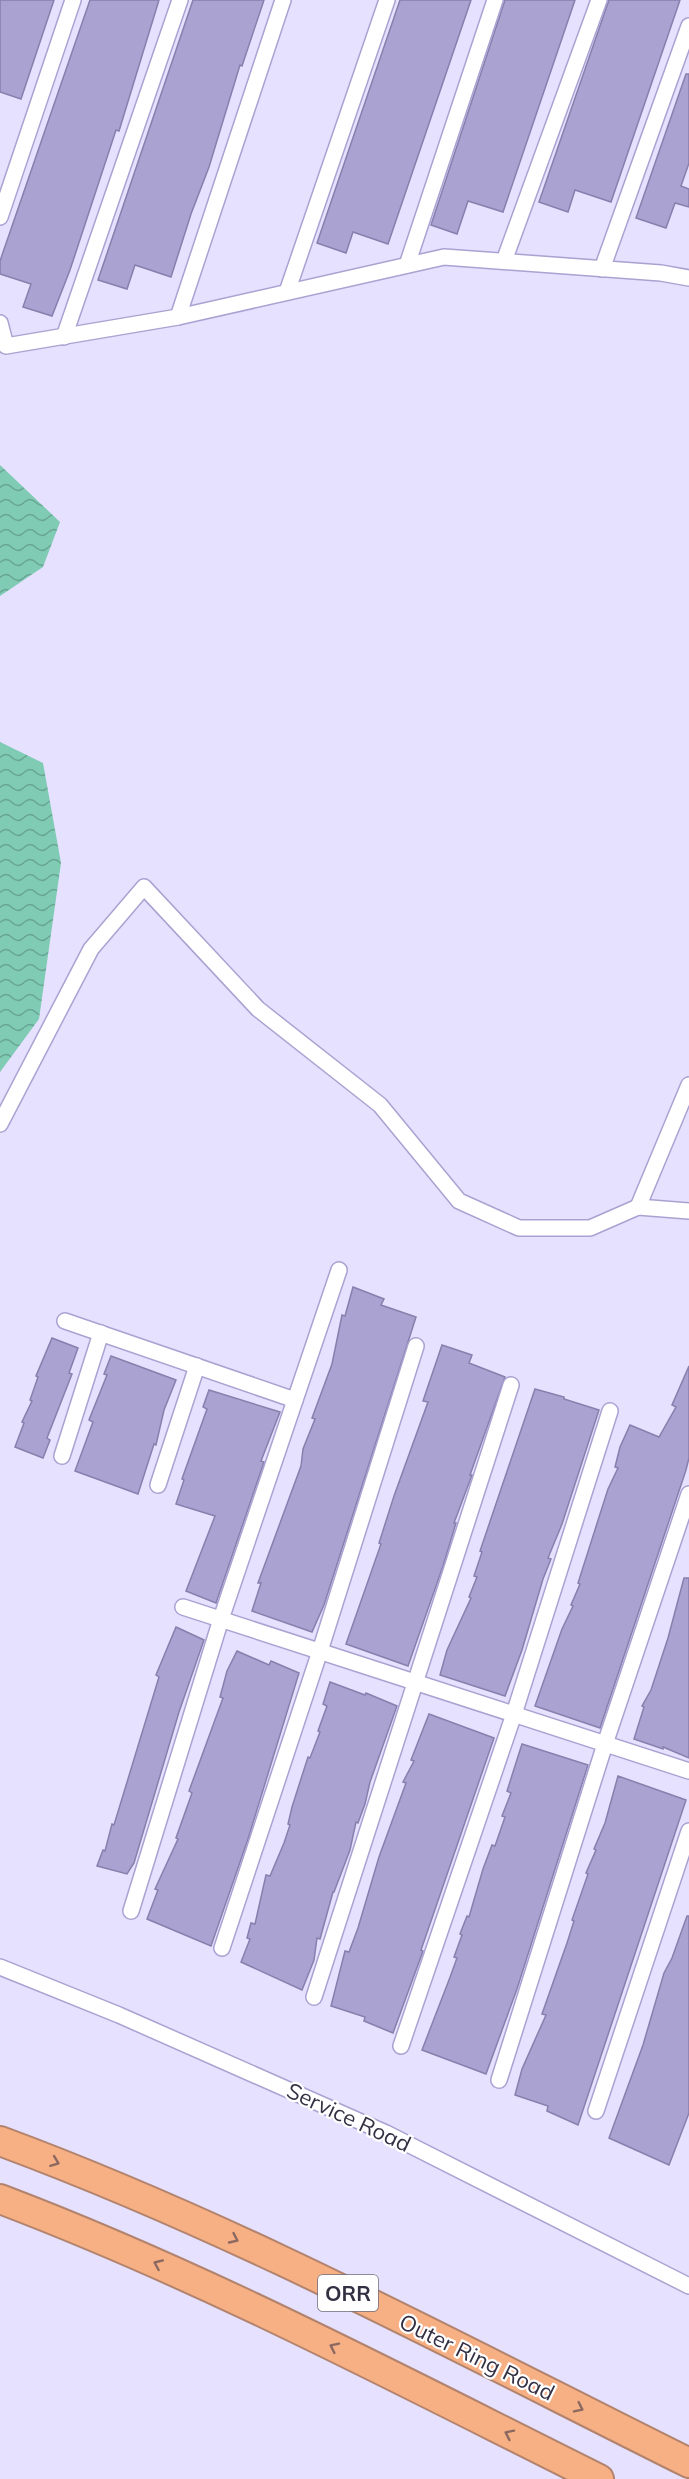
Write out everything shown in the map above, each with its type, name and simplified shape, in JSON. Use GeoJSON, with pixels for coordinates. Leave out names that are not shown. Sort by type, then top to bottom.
{"type":"FeatureCollection","features":[{"type":"Feature","properties":{"kind":"highway","name":"Outer Ring Road"},"geometry":{"type":"LineString","coordinates":[[0,2141],[130,2192],[225,2235],[350,2294],[689,2463]]}},
{"type":"Feature","properties":{"kind":"highway","name":"ORR"},"geometry":{"type":"LineString","coordinates":[[0,2199],[109,2243],[192,2280],[326,2343],[599,2479]]}},
{"type":"Feature","properties":{"kind":"street"},"geometry":{"type":"LineString","coordinates":[[0,217],[73,0]]}},
{"type":"Feature","properties":{"kind":"street"},"geometry":{"type":"LineString","coordinates":[[64,337],[180,0]]}},
{"type":"Feature","properties":{"kind":"street"},"geometry":{"type":"LineString","coordinates":[[178,317],[283,0]]}},
{"type":"Feature","properties":{"kind":"street"},"geometry":{"type":"LineString","coordinates":[[287,292],[387,0]]}},
{"type":"Feature","properties":{"kind":"street"},"geometry":{"type":"LineString","coordinates":[[408,265],[495,0]]}},
{"type":"Feature","properties":{"kind":"street"},"geometry":{"type":"LineString","coordinates":[[504,261],[599,0]]}},
{"type":"Feature","properties":{"kind":"street"},"geometry":{"type":"LineString","coordinates":[[602,269],[689,26]]}},
{"type":"Feature","properties":{"kind":"street"},"geometry":{"type":"LineString","coordinates":[[0,323],[6,346],[178,317],[444,257],[689,278]]}},
{"type":"Feature","properties":{"kind":"street"},"geometry":{"type":"LineString","coordinates":[[0,1124],[91,949],[144,887],[258,1009],[380,1105],[459,1201],[519,1228],[590,1228],[638,1208],[689,1211]]}},
{"type":"Feature","properties":{"kind":"street"},"geometry":{"type":"LineString","coordinates":[[638,1208],[689,1084]]}},
{"type":"Feature","properties":{"kind":"street"},"geometry":{"type":"LineString","coordinates":[[131,1911],[221,1619],[339,1270]]}},
{"type":"Feature","properties":{"kind":"street"},"geometry":{"type":"LineString","coordinates":[[65,1321],[295,1400]]}},
{"type":"Feature","properties":{"kind":"street"},"geometry":{"type":"LineString","coordinates":[[62,1456],[101,1333]]}},
{"type":"Feature","properties":{"kind":"street"},"geometry":{"type":"LineString","coordinates":[[222,1948],[320,1652],[416,1346]]}},
{"type":"Feature","properties":{"kind":"street"},"geometry":{"type":"LineString","coordinates":[[158,1485],[198,1366]]}},
{"type":"Feature","properties":{"kind":"street"},"geometry":{"type":"LineString","coordinates":[[314,1997],[511,1385]]}},
{"type":"Feature","properties":{"kind":"street"},"geometry":{"type":"LineString","coordinates":[[401,2046],[514,1714],[610,1411]]}},
{"type":"Feature","properties":{"kind":"street"},"geometry":{"type":"LineString","coordinates":[[499,2080],[605,1744],[689,1494]]}},
{"type":"Feature","properties":{"kind":"street"},"geometry":{"type":"LineString","coordinates":[[183,1607],[689,1771]]}},
{"type":"Feature","properties":{"kind":"street"},"geometry":{"type":"LineString","coordinates":[[596,2111],[689,1831]]}},
{"type":"Feature","properties":{"kind":"street","name":"Service Road"},"geometry":{"type":"LineString","coordinates":[[0,1967],[119,2015],[386,2133],[689,2286]]}},
{"type":"Feature","properties":{"kind":"water"},"geometry":{"type":"Polygon","coordinates":[[[0,465],[60,522],[43,567],[0,596],[0,465]]]}},
{"type":"Feature","properties":{"kind":"water"},"geometry":{"type":"Polygon","coordinates":[[[0,742],[43,763],[61,863],[39,1019],[0,1072],[0,742]]]}},
{"type":"Feature","properties":{"kind":"building"},"geometry":{"type":"Polygon","coordinates":[[[0,0],[54,0],[21,99],[0,92],[0,0]]]}},
{"type":"Feature","properties":{"kind":"building"},"geometry":{"type":"Polygon","coordinates":[[[90,0],[159,0],[119,131],[116,130],[70,270],[52,316],[23,307],[31,284],[0,274],[0,261],[90,0]]]}},
{"type":"Feature","properties":{"kind":"building"},"geometry":{"type":"Polygon","coordinates":[[[193,0],[264,0],[242,66],[240,65],[209,167],[171,277],[135,265],[127,289],[98,280],[193,0]]]}},
{"type":"Feature","properties":{"kind":"building"},"geometry":{"type":"Polygon","coordinates":[[[400,0],[471,0],[388,244],[353,232],[346,253],[317,243],[400,0]]]}},
{"type":"Feature","properties":{"kind":"building"},"geometry":{"type":"Polygon","coordinates":[[[505,0],[575,0],[503,212],[468,201],[457,234],[431,225],[505,0]]]}},
{"type":"Feature","properties":{"kind":"building"},"geometry":{"type":"Polygon","coordinates":[[[609,0],[680,0],[611,202],[575,190],[568,212],[539,202],[609,0]]]}},
{"type":"Feature","properties":{"kind":"building"},"geometry":{"type":"Polygon","coordinates":[[[686,74],[689,74],[689,163],[681,186],[689,189],[689,207],[675,203],[666,228],[636,218],[686,74]]]}},
{"type":"Feature","properties":{"kind":"building"},"geometry":{"type":"Polygon","coordinates":[[[353,1287],[384,1299],[381,1305],[416,1317],[324,1605],[312,1632],[252,1611],[261,1583],[258,1583],[301,1466],[303,1449],[315,1419],[312,1418],[332,1364],[342,1315],[345,1316],[353,1287]]]}},
{"type":"Feature","properties":{"kind":"building"},"geometry":{"type":"Polygon","coordinates":[[[52,1338],[78,1348],[69,1373],[72,1374],[47,1438],[50,1440],[43,1458],[15,1447],[24,1423],[22,1422],[32,1401],[30,1400],[38,1377],[36,1376],[52,1338]]]}},
{"type":"Feature","properties":{"kind":"building"},"geometry":{"type":"Polygon","coordinates":[[[442,1345],[472,1355],[469,1363],[505,1377],[470,1475],[472,1475],[454,1523],[456,1523],[443,1566],[408,1666],[346,1644],[381,1544],[379,1543],[394,1496],[428,1402],[423,1401],[442,1345]]]}},
{"type":"Feature","properties":{"kind":"building"},"geometry":{"type":"Polygon","coordinates":[[[111,1356],[176,1380],[164,1410],[156,1445],[154,1444],[138,1494],[75,1471],[93,1422],[89,1420],[107,1375],[104,1374],[111,1356]]]}},
{"type":"Feature","properties":{"kind":"building"},"geometry":{"type":"Polygon","coordinates":[[[689,1366],[689,1458],[600,1728],[535,1706],[562,1629],[573,1606],[571,1605],[580,1584],[578,1583],[608,1489],[618,1468],[615,1467],[620,1447],[630,1425],[659,1437],[676,1407],[672,1405],[689,1366]]]}},
{"type":"Feature","properties":{"kind":"building"},"geometry":{"type":"Polygon","coordinates":[[[535,1389],[599,1410],[562,1524],[548,1558],[551,1559],[505,1696],[440,1675],[447,1650],[471,1598],[469,1597],[477,1577],[474,1576],[482,1552],[480,1551],[535,1389]]]}},
{"type":"Feature","properties":{"kind":"building"},"geometry":{"type":"Polygon","coordinates":[[[209,1390],[280,1412],[261,1461],[264,1462],[216,1603],[186,1591],[215,1516],[176,1504],[184,1480],[182,1479],[207,1409],[203,1407],[209,1390]]]}},
{"type":"Feature","properties":{"kind":"building"},"geometry":{"type":"Polygon","coordinates":[[[684,1578],[689,1578],[689,1758],[663,1747],[663,1749],[634,1739],[644,1707],[642,1706],[651,1690],[668,1638],[684,1578]]]}},
{"type":"Feature","properties":{"kind":"building"},"geometry":{"type":"Polygon","coordinates":[[[176,1627],[204,1640],[179,1712],[134,1863],[127,1874],[97,1866],[103,1850],[105,1851],[112,1824],[114,1825],[159,1677],[156,1675],[176,1627]]]}},
{"type":"Feature","properties":{"kind":"building"},"geometry":{"type":"Polygon","coordinates":[[[237,1651],[269,1665],[271,1661],[299,1673],[248,1839],[211,1946],[147,1919],[158,1890],[155,1889],[178,1839],[176,1838],[192,1793],[189,1791],[223,1698],[220,1697],[227,1671],[237,1651]]]}},
{"type":"Feature","properties":{"kind":"building"},"geometry":{"type":"Polygon","coordinates":[[[330,1682],[397,1706],[370,1782],[365,1804],[358,1823],[356,1822],[350,1850],[333,1892],[320,1939],[317,1938],[314,1960],[302,1990],[241,1962],[250,1939],[247,1938],[251,1923],[255,1924],[266,1875],[270,1876],[284,1843],[290,1825],[288,1824],[292,1807],[308,1757],[310,1758],[320,1732],[318,1731],[327,1706],[323,1704],[330,1682]]]}},
{"type":"Feature","properties":{"kind":"building"},"geometry":{"type":"Polygon","coordinates":[[[429,1714],[494,1738],[421,1950],[423,1951],[393,2033],[364,2021],[365,2017],[331,2006],[345,1951],[349,1952],[358,1928],[379,1857],[406,1783],[403,1782],[414,1761],[411,1760],[429,1714]]]}},
{"type":"Feature","properties":{"kind":"building"},"geometry":{"type":"Polygon","coordinates":[[[522,1744],[588,1765],[517,1989],[486,2074],[422,2050],[457,1958],[454,1957],[462,1935],[460,1934],[467,1916],[469,1917],[483,1869],[492,1845],[495,1846],[505,1817],[502,1816],[511,1793],[507,1791],[522,1744]]]}},
{"type":"Feature","properties":{"kind":"building"},"geometry":{"type":"Polygon","coordinates":[[[618,1776],[686,1800],[578,2125],[547,2111],[548,2106],[515,2095],[522,2069],[546,2015],[542,2014],[567,1943],[574,1921],[572,1920],[588,1874],[586,1873],[605,1823],[618,1776]]]}},
{"type":"Feature","properties":{"kind":"building"},"geometry":{"type":"Polygon","coordinates":[[[687,1916],[689,1916],[689,2113],[669,2165],[609,2138],[643,2045],[664,1973],[672,1958],[687,1916]]]}}]}
